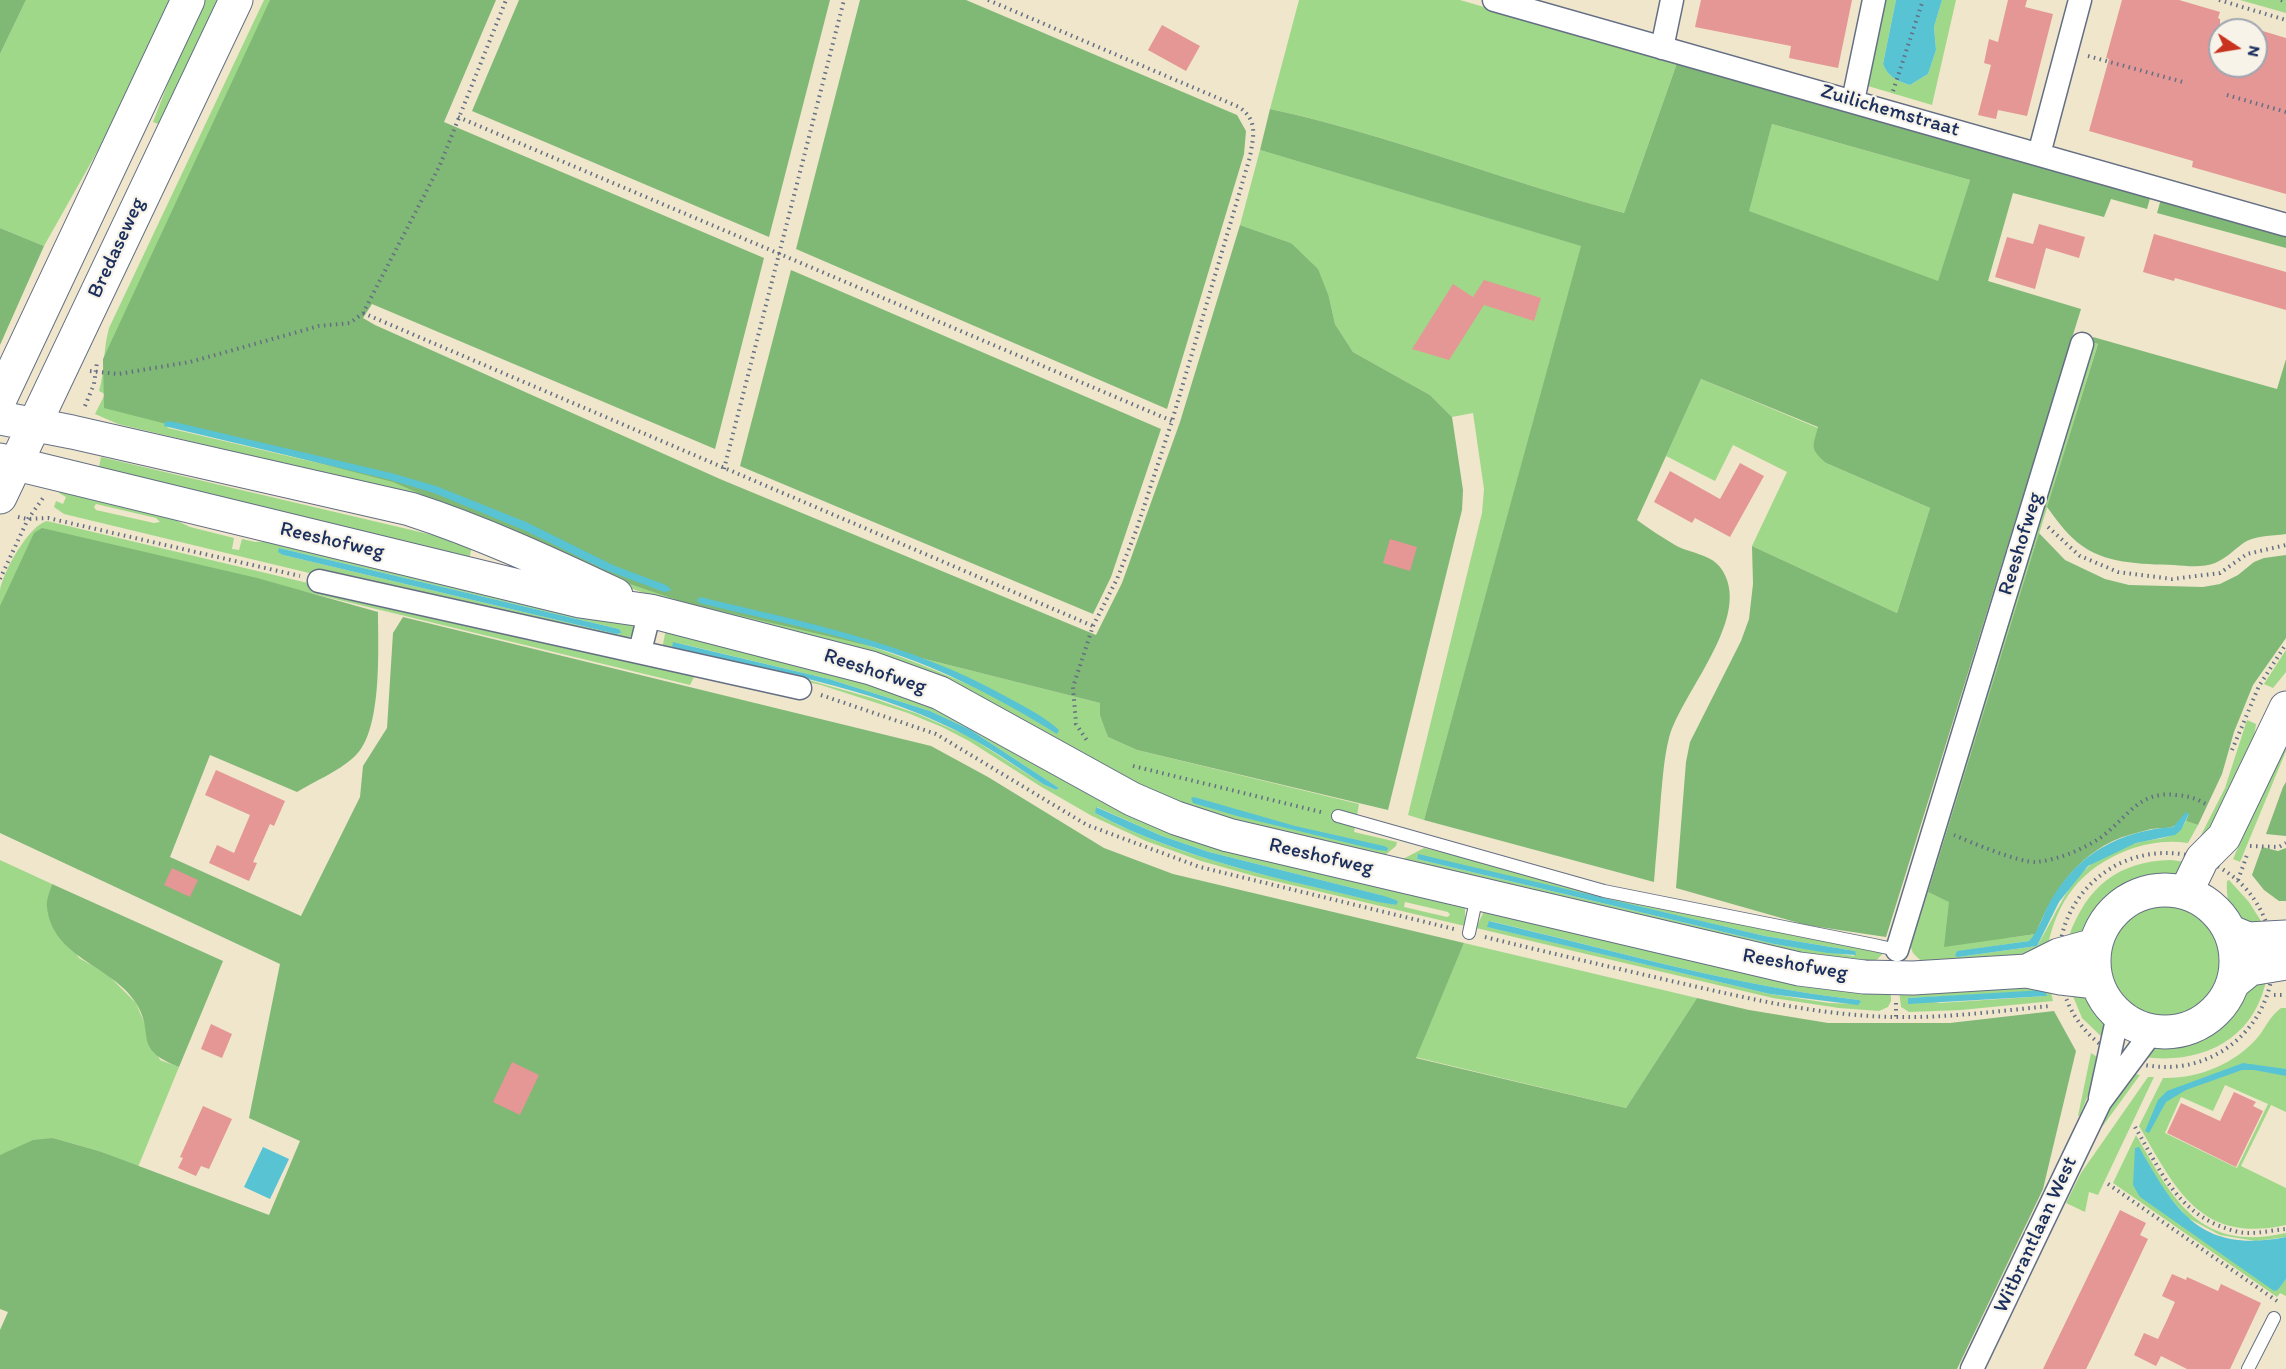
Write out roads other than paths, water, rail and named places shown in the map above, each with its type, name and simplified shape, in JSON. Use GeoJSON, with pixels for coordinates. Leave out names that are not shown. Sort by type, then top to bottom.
{"type":"FeatureCollection","features":[{"type":"Feature","properties":{"kind":"street","name":"Bredaseweg"},"geometry":{"type":"LineString","coordinates":[[0,399],[188,0]]}},
{"type":"Feature","properties":{"kind":"street","name":"Bredaseweg"},"geometry":{"type":"LineString","coordinates":[[0,497],[8,462],[34,424],[236,0]]}},
{"type":"Feature","properties":{"kind":"street","name":"Zuilichemstraat"},"geometry":{"type":"LineString","coordinates":[[1494,0],[2286,225]]}},
{"type":"Feature","properties":{"kind":"street"},"geometry":{"type":"LineString","coordinates":[[1662,48],[1672,0]]}},
{"type":"Feature","properties":{"kind":"street"},"geometry":{"type":"LineString","coordinates":[[1852,100],[1875,0]]}},
{"type":"Feature","properties":{"kind":"street"},"geometry":{"type":"LineString","coordinates":[[2039,154],[2080,0]]}},
{"type":"Feature","properties":{"kind":"street","name":"Reeshofweg"},"geometry":{"type":"LineString","coordinates":[[1897,964],[1934,826],[2082,344]]}},
{"type":"Feature","properties":{"kind":"street","name":"Reeshofweg"},"geometry":{"type":"LineString","coordinates":[[0,418],[410,509],[464,527],[524,552],[650,611]]}},
{"type":"Feature","properties":{"kind":"street","name":"Reeshofweg"},"geometry":{"type":"LineString","coordinates":[[8,462],[580,601],[650,611],[871,668],[940,693],[1132,799],[1228,835],[1799,969],[1864,977],[1897,964],[2027,971],[2063,979],[2096,982]]}},
{"type":"Feature","properties":{"kind":"street","name":"Reeshofweg"},"geometry":{"type":"LineString","coordinates":[[319,581],[800,688]]}},
{"type":"Feature","properties":{"kind":"street"},"geometry":{"type":"LineString","coordinates":[[640,651],[650,611]]}},
{"type":"Feature","properties":{"kind":"street"},"geometry":{"type":"LineString","coordinates":[[2197,898],[2224,853],[2286,708]]}},
{"type":"Feature","properties":{"kind":"street"},"geometry":{"type":"LineString","coordinates":[[2169,889],[2197,898],[2221,916],[2231,932],[2237,957],[2234,982],[2224,1001],[2211,1017],[2193,1027],[2172,1032],[2152,1032],[2132,1025],[2118,1016],[2101,994],[2093,964],[2095,945],[2110,915],[2129,899],[2152,890],[2169,889]]}},
{"type":"Feature","properties":{"kind":"street"},"geometry":{"type":"LineString","coordinates":[[2231,932],[2248,939],[2277,928]]}},
{"type":"Feature","properties":{"kind":"street","name":"Reeshofweg"},"geometry":{"type":"LineString","coordinates":[[2063,979],[2095,945]]}},
{"type":"Feature","properties":{"kind":"street"},"geometry":{"type":"LineString","coordinates":[[2234,982],[2250,969],[2286,963]]}},
{"type":"Feature","properties":{"kind":"street","name":"Witbrantlaan West"},"geometry":{"type":"LineString","coordinates":[[2100,1102],[2118,1016]]}},
{"type":"Feature","properties":{"kind":"street","name":"Witbrantlaan West"},"geometry":{"type":"LineString","coordinates":[[1972,1369],[2100,1102],[2152,1032]]}},
{"type":"Feature","properties":{"kind":"lane"},"geometry":{"type":"LineString","coordinates":[[1338,816],[1604,891],[1897,964]]}},
{"type":"Feature","properties":{"kind":"lane"},"geometry":{"type":"LineString","coordinates":[[1469,933],[1478,895]]}},
{"type":"Feature","properties":{"kind":"lane"},"geometry":{"type":"LineString","coordinates":[[2248,1369],[2274,1318]]}},
{"type":"Feature","properties":{"kind":"water"},"geometry":{"type":"Polygon","coordinates":[[[1896,0],[1942,0],[1934,27],[1936,50],[1928,74],[1910,85],[1894,78],[1883,64],[1896,0]]]}},
{"type":"Feature","properties":{"kind":"water"},"geometry":{"type":"Polygon","coordinates":[[[170,421],[391,473],[436,486],[526,522],[615,566],[666,585],[671,589],[664,592],[603,569],[526,531],[434,493],[387,479],[164,426],[165,422],[170,421]]]}},
{"type":"Feature","properties":{"kind":"water"},"geometry":{"type":"Polygon","coordinates":[[[279,548],[619,629],[622,633],[616,634],[283,555],[278,552],[279,548]]]}},
{"type":"Feature","properties":{"kind":"water"},"geometry":{"type":"Polygon","coordinates":[[[700,597],[817,625],[932,662],[1005,696],[1059,730],[1057,734],[980,690],[904,657],[817,631],[699,603],[697,600],[700,597]]]}},
{"type":"Feature","properties":{"kind":"water"},"geometry":{"type":"Polygon","coordinates":[[[673,642],[829,679],[930,711],[969,729],[1059,788],[1056,790],[1043,784],[976,741],[921,714],[851,690],[672,648],[673,642]]]}},
{"type":"Feature","properties":{"kind":"water"},"geometry":{"type":"Polygon","coordinates":[[[1191,798],[1295,826],[1388,848],[1387,851],[1377,850],[1237,816],[1193,803],[1191,798]]]}},
{"type":"Feature","properties":{"kind":"water"},"geometry":{"type":"Polygon","coordinates":[[[1096,807],[1162,836],[1209,852],[1381,895],[1398,902],[1396,905],[1378,902],[1198,856],[1128,829],[1095,813],[1096,807]]]}},
{"type":"Feature","properties":{"kind":"water"},"geometry":{"type":"Polygon","coordinates":[[[2186,812],[2189,814],[2181,830],[2175,835],[2136,843],[2088,866],[2059,902],[2037,946],[1955,956],[1957,951],[2029,941],[2062,884],[2088,857],[2102,847],[2135,833],[2173,827],[2186,812]]]}},
{"type":"Feature","properties":{"kind":"water"},"geometry":{"type":"Polygon","coordinates":[[[1418,854],[1765,936],[1855,951],[1856,955],[1774,944],[1417,859],[1418,854]]]}},
{"type":"Feature","properties":{"kind":"water"},"geometry":{"type":"Polygon","coordinates":[[[1489,921],[1719,976],[1861,1002],[1858,1005],[1770,994],[1487,927],[1489,921]]]}},
{"type":"Feature","properties":{"kind":"water"},"geometry":{"type":"Polygon","coordinates":[[[2045,990],[2047,996],[1908,1004],[1908,998],[2045,990]]]}},
{"type":"Feature","properties":{"kind":"water"},"geometry":{"type":"Polygon","coordinates":[[[2243,1063],[2286,1069],[2286,1076],[2242,1070],[2186,1090],[2166,1102],[2149,1133],[2145,1131],[2158,1100],[2167,1091],[2243,1063]]]}},
{"type":"Feature","properties":{"kind":"water"},"geometry":{"type":"Polygon","coordinates":[[[263,1147],[289,1159],[270,1199],[244,1187],[263,1147]]]}},
{"type":"Feature","properties":{"kind":"water"},"geometry":{"type":"Polygon","coordinates":[[[2139,1147],[2179,1209],[2194,1223],[2212,1233],[2232,1239],[2257,1241],[2286,1237],[2286,1279],[2278,1290],[2274,1291],[2140,1197],[2133,1185],[2135,1148],[2139,1147]]]}}]}
